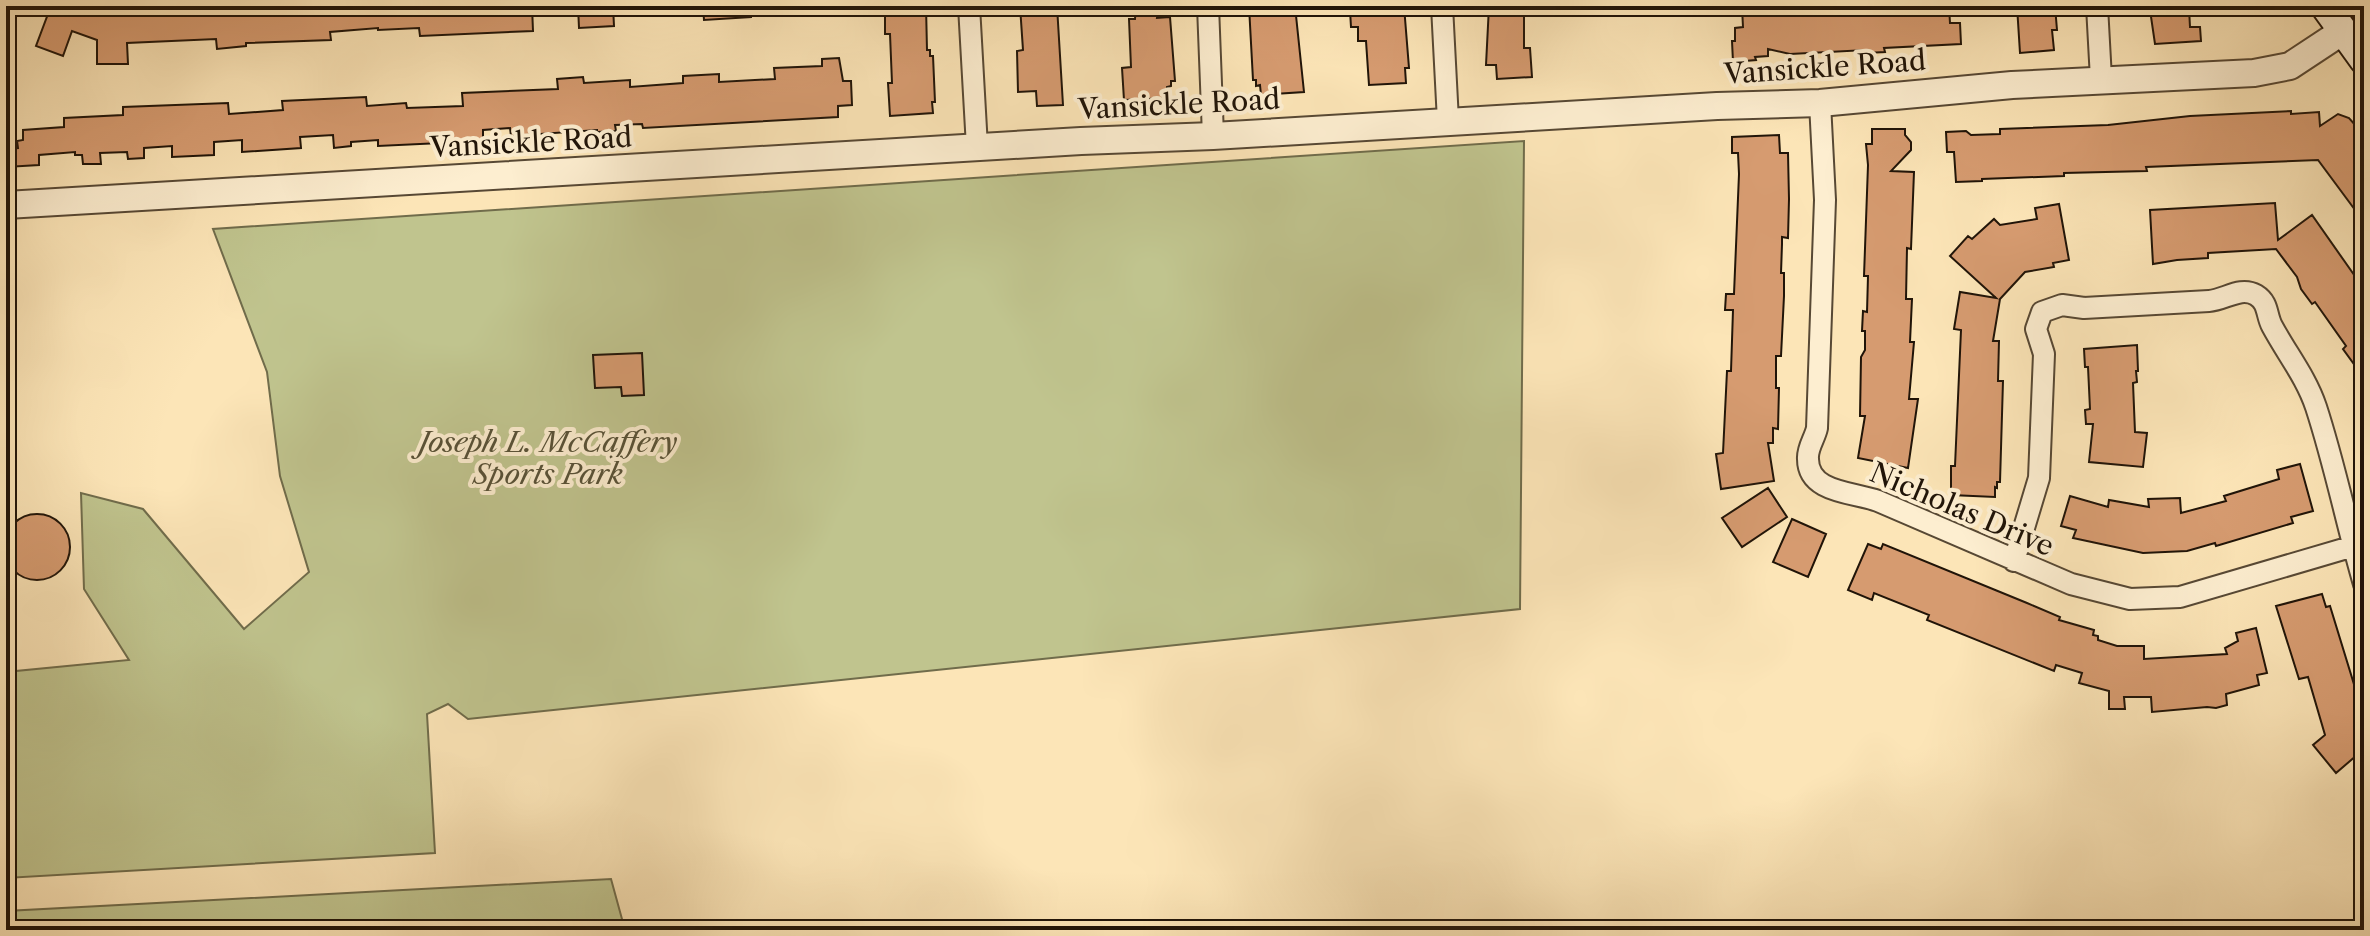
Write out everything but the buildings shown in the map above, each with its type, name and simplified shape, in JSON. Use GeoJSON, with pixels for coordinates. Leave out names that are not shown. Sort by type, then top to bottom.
{"type":"FeatureCollection","features":[{"type":"Feature","properties":{"kind":"main road"},"geometry":{"type":"LineString","coordinates":[[2325,6],[2364,60]]}},
{"type":"Feature","properties":{"kind":"street"},"geometry":{"type":"LineString","coordinates":[[969,6],[977,147]]}},
{"type":"Feature","properties":{"kind":"street"},"geometry":{"type":"LineString","coordinates":[[1208,6],[1213,136]]}},
{"type":"Feature","properties":{"kind":"street"},"geometry":{"type":"LineString","coordinates":[[1442,6],[1448,121]]}},
{"type":"Feature","properties":{"kind":"street"},"geometry":{"type":"LineString","coordinates":[[2097,6],[2101,79]]}},
{"type":"Feature","properties":{"kind":"street","name":"Vansickle Road"},"geometry":{"type":"LineString","coordinates":[[6,205],[977,147],[1820,103],[2012,85],[2274,70],[2304,58],[2343,31]]}},
{"type":"Feature","properties":{"kind":"street","name":"Nicholas Drive"},"geometry":{"type":"LineString","coordinates":[[1820,103],[1825,200],[1817,428],[1807,460],[1811,473],[1825,487],[1878,501],[2014,561],[2092,591],[2148,600],[2180,597],[2358,544]]}},
{"type":"Feature","properties":{"kind":"street"},"geometry":{"type":"LineString","coordinates":[[2014,561],[2039,478],[2044,354],[2036,329],[2042,312],[2062,305],[2084,308],[2219,300],[2241,292],[2255,294],[2265,304],[2272,326],[2307,385],[2358,544],[2364,584]]}},
{"type":"Feature","properties":{"kind":"green space","name":"Joseph L. McCaffery Sports Park"},"geometry":{"type":"Polygon","coordinates":[[[1524,141],[1520,609],[468,719],[448,704],[427,714],[435,853],[6,878],[6,672],[129,660],[84,589],[81,493],[143,509],[244,629],[309,572],[280,476],[267,372],[213,229],[1524,141]]]}},
{"type":"Feature","properties":{"kind":"green space"},"geometry":{"type":"Polygon","coordinates":[[[611,879],[625,930],[6,930],[6,911],[611,879]]]}}]}
